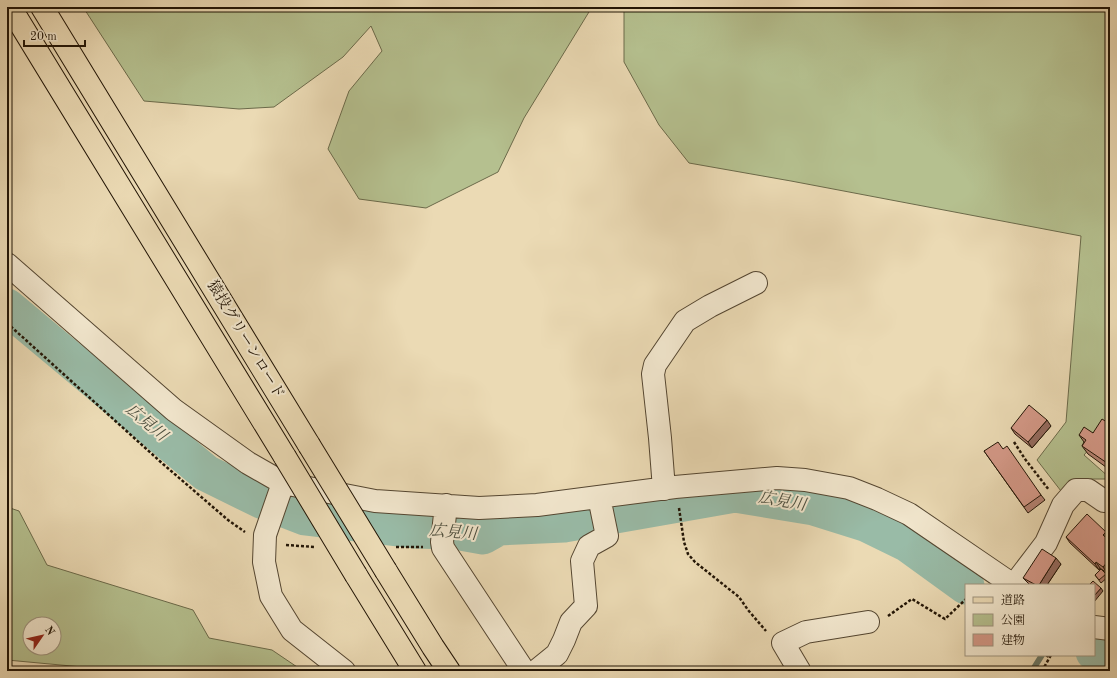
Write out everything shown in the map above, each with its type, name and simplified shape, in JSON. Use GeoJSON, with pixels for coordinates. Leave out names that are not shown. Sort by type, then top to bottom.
{"type":"FeatureCollection","features":[{"type":"Feature","properties":{"kind":"main road","name":"猿投グリーンロード"},"geometry":{"type":"LineString","coordinates":[[10,7],[415,671]]}},
{"type":"Feature","properties":{"kind":"main road","name":"猿投グリーンロード"},"geometry":{"type":"LineString","coordinates":[[42,7],[308,445],[432,647],[449,671]]}},
{"type":"Feature","properties":{"kind":"street"},"geometry":{"type":"LineString","coordinates":[[7,264],[174,410],[248,463],[281,489],[375,501],[479,508],[537,505],[669,488],[777,478],[800,479],[849,488],[909,514],[1012,584]]}},
{"type":"Feature","properties":{"kind":"street"},"geometry":{"type":"LineString","coordinates":[[669,488],[660,438],[653,374],[655,365],[685,322],[710,306],[756,283]]}},
{"type":"Feature","properties":{"kind":"street"},"geometry":{"type":"LineString","coordinates":[[281,489],[265,538],[264,562],[271,596],[292,630],[344,671]]}},
{"type":"Feature","properties":{"kind":"street"},"geometry":{"type":"LineString","coordinates":[[1014,584],[1046,543],[1063,505],[1076,490],[1088,490],[1104,501]]}},
{"type":"Feature","properties":{"kind":"street"},"geometry":{"type":"LineString","coordinates":[[536,671],[557,654],[571,622],[586,606],[582,561],[588,546],[607,536],[599,498]]}},
{"type":"Feature","properties":{"kind":"street"},"geometry":{"type":"LineString","coordinates":[[446,506],[443,545],[524,671]]}},
{"type":"Feature","properties":{"kind":"street"},"geometry":{"type":"LineString","coordinates":[[797,671],[799,670],[783,643],[806,632],[868,622]]}},
{"type":"Feature","properties":{"kind":"street"},"geometry":{"type":"LineString","coordinates":[[1095,627],[1110,629]]}},
{"type":"Feature","properties":{"kind":"path"},"geometry":{"type":"LineString","coordinates":[[7,323],[163,464],[228,520],[247,533],[265,538],[275,544],[322,547]]}},
{"type":"Feature","properties":{"kind":"path"},"geometry":{"type":"LineString","coordinates":[[1014,442],[1025,459],[1063,505]]}},
{"type":"Feature","properties":{"kind":"path"},"geometry":{"type":"LineString","coordinates":[[669,488],[688,554],[695,562],[740,597],[748,610],[774,641],[783,643]]}},
{"type":"Feature","properties":{"kind":"path"},"geometry":{"type":"LineString","coordinates":[[390,547],[443,545]]}},
{"type":"Feature","properties":{"kind":"path"},"geometry":{"type":"LineString","coordinates":[[868,622],[879,622],[912,599],[945,619],[965,600]]}},
{"type":"Feature","properties":{"kind":"path"},"geometry":{"type":"LineString","coordinates":[[1042,671],[1050,656]]}},
{"type":"Feature","properties":{"kind":"green space"},"geometry":{"type":"Polygon","coordinates":[[[83,7],[592,7],[524,118],[498,172],[426,208],[359,199],[328,149],[349,91],[382,51],[371,26],[343,57],[274,107],[239,109],[144,101],[83,7]]]}},
{"type":"Feature","properties":{"kind":"green space"},"geometry":{"type":"Polygon","coordinates":[[[624,7],[1110,7],[1110,435],[1104,432],[1084,455],[1110,479],[1090,479],[1061,491],[1037,460],[1066,422],[1081,236],[689,163],[659,125],[624,62],[624,7]]]}},
{"type":"Feature","properties":{"kind":"green space"},"geometry":{"type":"Polygon","coordinates":[[[7,507],[19,511],[47,565],[193,610],[209,638],[272,650],[303,671],[125,671],[7,660],[7,507]]]}},
{"type":"Feature","properties":{"kind":"building"},"geometry":{"type":"Polygon","coordinates":[[[1029,405],[1047,420],[1028,442],[1011,428],[1029,405]]]}},
{"type":"Feature","properties":{"kind":"building"},"geometry":{"type":"Polygon","coordinates":[[[1102,419],[1110,424],[1110,465],[1082,446],[1086,440],[1079,435],[1084,427],[1093,433],[1102,419]]]}},
{"type":"Feature","properties":{"kind":"building"},"geometry":{"type":"Polygon","coordinates":[[[998,442],[1003,449],[1007,446],[1041,495],[1024,507],[984,451],[998,442]]]}},
{"type":"Feature","properties":{"kind":"building"},"geometry":{"type":"Polygon","coordinates":[[[1087,514],[1106,532],[1103,535],[1110,541],[1110,559],[1103,567],[1096,562],[1095,564],[1066,537],[1087,514]]]}},
{"type":"Feature","properties":{"kind":"building"},"geometry":{"type":"Polygon","coordinates":[[[1042,549],[1056,558],[1040,584],[1034,584],[1023,578],[1042,549]]]}},
{"type":"Feature","properties":{"kind":"building"},"geometry":{"type":"Polygon","coordinates":[[[1101,569],[1106,574],[1099,580],[1095,575],[1101,569]]]}},
{"type":"Feature","properties":{"kind":"building"},"geometry":{"type":"Polygon","coordinates":[[[1093,581],[1101,588],[1095,595],[1095,584],[1090,584],[1093,581]]]}},
{"type":"Feature","properties":{"kind":"waterway","name":"広見川"},"geometry":{"type":"LineString","coordinates":[[7,307],[206,473],[261,500],[305,517],[414,530],[455,531],[483,536],[499,527],[564,524],[735,494],[814,507],[865,523],[908,544],[965,585]]}},
{"type":"Feature","properties":{"kind":"waterway","name":"広見川"},"geometry":{"type":"LineString","coordinates":[[1095,652],[1110,655]]}},
{"type":"Feature","properties":{"kind":"waterway"},"geometry":{"type":"LineString","coordinates":[[1032,671],[1041,656]]}}]}
